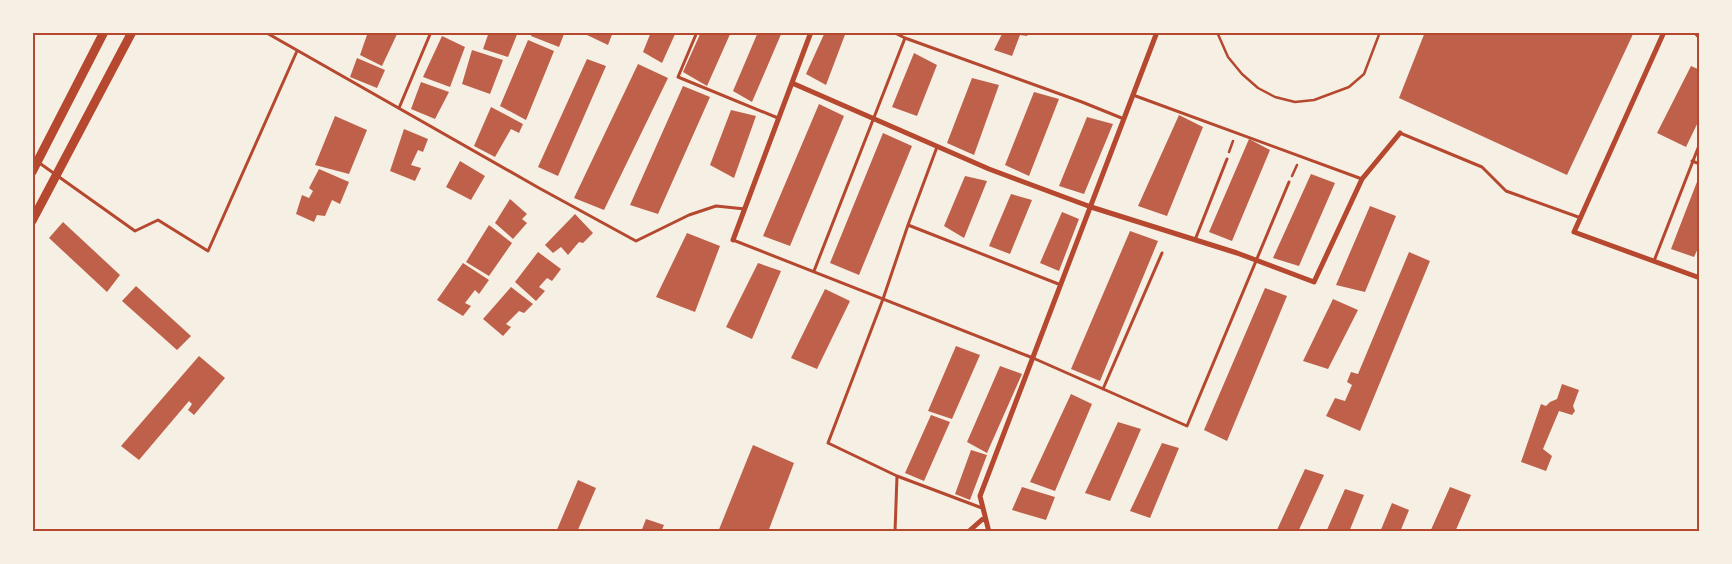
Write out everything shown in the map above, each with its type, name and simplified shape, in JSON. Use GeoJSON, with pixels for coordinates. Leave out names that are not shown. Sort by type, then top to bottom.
{"type":"FeatureCollection","features":[{"type":"Feature","properties":{"kind":"street"},"geometry":{"type":"LineString","coordinates":[[32,172],[104,32]]}},
{"type":"Feature","properties":{"kind":"street"},"geometry":{"type":"LineString","coordinates":[[32,221],[132,32]]}},
{"type":"Feature","properties":{"kind":"street"},"geometry":{"type":"LineString","coordinates":[[733,240],[811,32]]}},
{"type":"Feature","properties":{"kind":"street"},"geometry":{"type":"LineString","coordinates":[[989,532],[980,496],[1157,32]]}},
{"type":"Feature","properties":{"kind":"street"},"geometry":{"type":"LineString","coordinates":[[1664,32],[1574,232],[1700,278]]}},
{"type":"Feature","properties":{"kind":"street"},"geometry":{"type":"LineString","coordinates":[[792,83],[989,169],[1091,207],[1257,260],[1314,282],[1362,180],[1400,133]]}},
{"type":"Feature","properties":{"kind":"street"},"geometry":{"type":"LineString","coordinates":[[968,532],[986,517]]}},
{"type":"Feature","properties":{"kind":"lane"},"geometry":{"type":"LineString","coordinates":[[399,108],[431,32]]}},
{"type":"Feature","properties":{"kind":"lane"},"geometry":{"type":"LineString","coordinates":[[697,32],[678,77],[779,118]]}},
{"type":"Feature","properties":{"kind":"lane"},"geometry":{"type":"LineString","coordinates":[[894,32],[905,38],[1124,119]]}},
{"type":"Feature","properties":{"kind":"lane"},"geometry":{"type":"LineString","coordinates":[[266,33],[636,240],[689,215],[716,206],[745,209]]}},
{"type":"Feature","properties":{"kind":"lane"},"geometry":{"type":"LineString","coordinates":[[814,272],[905,38]]}},
{"type":"Feature","properties":{"kind":"lane"},"geometry":{"type":"LineString","coordinates":[[38,161],[135,231],[158,220],[208,251],[297,51]]}},
{"type":"Feature","properties":{"kind":"lane"},"geometry":{"type":"LineString","coordinates":[[1134,94],[1362,180]]}},
{"type":"Feature","properties":{"kind":"lane"},"geometry":{"type":"LineString","coordinates":[[1400,133],[1482,167],[1506,191],[1581,218]]}},
{"type":"Feature","properties":{"kind":"lane"},"geometry":{"type":"LineString","coordinates":[[1654,261],[1700,143]]}},
{"type":"Feature","properties":{"kind":"lane"},"geometry":{"type":"LineString","coordinates":[[938,146],[908,225],[884,298],[828,443],[896,476],[983,508]]}},
{"type":"Feature","properties":{"kind":"lane"},"geometry":{"type":"LineString","coordinates":[[1195,240],[1227,159]]}},
{"type":"Feature","properties":{"kind":"lane"},"geometry":{"type":"LineString","coordinates":[[1692,161],[1700,164]]}},
{"type":"Feature","properties":{"kind":"lane"},"geometry":{"type":"LineString","coordinates":[[733,240],[1033,358],[1187,426],[1289,182]]}},
{"type":"Feature","properties":{"kind":"lane"},"geometry":{"type":"LineString","coordinates":[[908,225],[1061,285]]}},
{"type":"Feature","properties":{"kind":"lane"},"geometry":{"type":"LineString","coordinates":[[1103,389],[1162,253]]}},
{"type":"Feature","properties":{"kind":"lane"},"geometry":{"type":"LineString","coordinates":[[895,532],[896,476]]}},
{"type":"Feature","properties":{"kind":"path"},"geometry":{"type":"LineString","coordinates":[[1217,32],[1228,56],[1242,74],[1275,97],[1295,102],[1314,100],[1349,87],[1364,74],[1380,32]]}},
{"type":"Feature","properties":{"kind":"path"},"geometry":{"type":"LineString","coordinates":[[1227,159],[1236,133]]}},
{"type":"Feature","properties":{"kind":"path"},"geometry":{"type":"LineString","coordinates":[[1289,182],[1300,157]]}},
{"type":"Feature","properties":{"kind":"building"},"geometry":{"type":"Polygon","coordinates":[[[368,32],[398,32],[382,66],[360,55],[368,32]]]}},
{"type":"Feature","properties":{"kind":"building"},"geometry":{"type":"Polygon","coordinates":[[[489,32],[518,32],[508,57],[483,49],[489,32]]]}},
{"type":"Feature","properties":{"kind":"building"},"geometry":{"type":"Polygon","coordinates":[[[532,32],[560,32],[564,34],[559,47],[531,36],[532,32]]]}},
{"type":"Feature","properties":{"kind":"building"},"geometry":{"type":"Polygon","coordinates":[[[589,32],[613,32],[608,45],[587,35],[589,32]]]}},
{"type":"Feature","properties":{"kind":"building"},"geometry":{"type":"Polygon","coordinates":[[[651,32],[676,32],[662,63],[643,52],[651,32]]]}},
{"type":"Feature","properties":{"kind":"building"},"geometry":{"type":"Polygon","coordinates":[[[701,32],[731,32],[707,86],[683,72],[701,32]]]}},
{"type":"Feature","properties":{"kind":"building"},"geometry":{"type":"Polygon","coordinates":[[[758,32],[782,32],[752,102],[733,91],[758,32]]]}},
{"type":"Feature","properties":{"kind":"building"},"geometry":{"type":"Polygon","coordinates":[[[825,32],[846,32],[826,85],[806,74],[825,32]]]}},
{"type":"Feature","properties":{"kind":"building"},"geometry":{"type":"Polygon","coordinates":[[[1003,32],[1029,32],[1027,36],[1020,35],[1012,56],[994,50],[1003,32]]]}},
{"type":"Feature","properties":{"kind":"building"},"geometry":{"type":"Polygon","coordinates":[[[1425,32],[1634,32],[1567,175],[1399,98],[1425,32]]]}},
{"type":"Feature","properties":{"kind":"building"},"geometry":{"type":"Polygon","coordinates":[[[442,36],[465,47],[450,87],[423,77],[442,36]]]}},
{"type":"Feature","properties":{"kind":"building"},"geometry":{"type":"Polygon","coordinates":[[[528,40],[554,51],[526,120],[500,106],[528,40]]]}},
{"type":"Feature","properties":{"kind":"building"},"geometry":{"type":"Polygon","coordinates":[[[472,50],[503,60],[490,94],[462,84],[472,50]]]}},
{"type":"Feature","properties":{"kind":"building"},"geometry":{"type":"Polygon","coordinates":[[[914,53],[937,65],[917,116],[892,107],[914,53]]]}},
{"type":"Feature","properties":{"kind":"building"},"geometry":{"type":"Polygon","coordinates":[[[357,58],[385,70],[377,88],[350,77],[357,58]]]}},
{"type":"Feature","properties":{"kind":"building"},"geometry":{"type":"Polygon","coordinates":[[[587,59],[606,66],[558,176],[538,167],[587,59]]]}},
{"type":"Feature","properties":{"kind":"building"},"geometry":{"type":"Polygon","coordinates":[[[638,64],[668,78],[604,210],[574,198],[638,64]]]}},
{"type":"Feature","properties":{"kind":"building"},"geometry":{"type":"Polygon","coordinates":[[[1691,66],[1700,70],[1700,118],[1686,147],[1657,133],[1691,66]]]}},
{"type":"Feature","properties":{"kind":"building"},"geometry":{"type":"Polygon","coordinates":[[[972,78],[999,85],[974,155],[947,143],[972,78]]]}},
{"type":"Feature","properties":{"kind":"building"},"geometry":{"type":"Polygon","coordinates":[[[421,82],[449,92],[435,119],[411,109],[421,82]]]}},
{"type":"Feature","properties":{"kind":"building"},"geometry":{"type":"Polygon","coordinates":[[[683,86],[710,97],[658,214],[630,205],[683,86]]]}},
{"type":"Feature","properties":{"kind":"building"},"geometry":{"type":"Polygon","coordinates":[[[1034,92],[1059,99],[1029,176],[1005,165],[1034,92]]]}},
{"type":"Feature","properties":{"kind":"building"},"geometry":{"type":"Polygon","coordinates":[[[819,104],[844,116],[790,246],[763,236],[819,104]]]}},
{"type":"Feature","properties":{"kind":"building"},"geometry":{"type":"Polygon","coordinates":[[[491,107],[523,124],[519,133],[511,129],[495,157],[474,146],[491,107]]]}},
{"type":"Feature","properties":{"kind":"building"},"geometry":{"type":"Polygon","coordinates":[[[731,110],[756,116],[734,178],[710,165],[731,110]]]}},
{"type":"Feature","properties":{"kind":"building"},"geometry":{"type":"Polygon","coordinates":[[[1179,115],[1203,127],[1167,216],[1138,206],[1179,115]]]}},
{"type":"Feature","properties":{"kind":"building"},"geometry":{"type":"Polygon","coordinates":[[[335,116],[367,130],[349,174],[315,165],[335,116]]]}},
{"type":"Feature","properties":{"kind":"building"},"geometry":{"type":"Polygon","coordinates":[[[1087,117],[1113,124],[1084,194],[1059,186],[1087,117]]]}},
{"type":"Feature","properties":{"kind":"building"},"geometry":{"type":"Polygon","coordinates":[[[404,129],[428,139],[423,152],[418,150],[411,165],[421,168],[415,181],[390,171],[404,129]]]}},
{"type":"Feature","properties":{"kind":"building"},"geometry":{"type":"Polygon","coordinates":[[[883,133],[912,146],[859,275],[830,263],[883,133]]]}},
{"type":"Feature","properties":{"kind":"building"},"geometry":{"type":"Polygon","coordinates":[[[1249,139],[1270,150],[1232,241],[1209,232],[1249,139]]]}},
{"type":"Feature","properties":{"kind":"building"},"geometry":{"type":"Polygon","coordinates":[[[460,161],[485,176],[471,200],[446,187],[460,161]]]}},
{"type":"Feature","properties":{"kind":"building"},"geometry":{"type":"Polygon","coordinates":[[[319,169],[349,182],[340,204],[332,200],[325,216],[317,215],[314,222],[296,214],[302,195],[309,198],[313,191],[309,188],[319,169]]]}},
{"type":"Feature","properties":{"kind":"building"},"geometry":{"type":"Polygon","coordinates":[[[1311,174],[1335,183],[1299,266],[1273,258],[1311,174]]]}},
{"type":"Feature","properties":{"kind":"building"},"geometry":{"type":"Polygon","coordinates":[[[1700,174],[1700,244],[1694,257],[1671,249],[1700,174]]]}},
{"type":"Feature","properties":{"kind":"building"},"geometry":{"type":"Polygon","coordinates":[[[965,176],[987,181],[964,238],[944,226],[965,176]]]}},
{"type":"Feature","properties":{"kind":"building"},"geometry":{"type":"Polygon","coordinates":[[[1011,194],[1032,200],[1010,254],[989,246],[1011,194]]]}},
{"type":"Feature","properties":{"kind":"building"},"geometry":{"type":"Polygon","coordinates":[[[510,199],[527,214],[522,219],[527,223],[513,239],[495,223],[510,199]]]}},
{"type":"Feature","properties":{"kind":"building"},"geometry":{"type":"Polygon","coordinates":[[[1370,206],[1396,216],[1365,292],[1336,285],[1370,206]]]}},
{"type":"Feature","properties":{"kind":"building"},"geometry":{"type":"Polygon","coordinates":[[[1062,212],[1079,219],[1059,271],[1040,263],[1062,212]]]}},
{"type":"Feature","properties":{"kind":"building"},"geometry":{"type":"Polygon","coordinates":[[[575,214],[593,233],[583,243],[579,242],[568,255],[561,247],[553,253],[545,245],[575,214]]]}},
{"type":"Feature","properties":{"kind":"building"},"geometry":{"type":"Polygon","coordinates":[[[63,222],[120,275],[107,292],[49,238],[63,222]]]}},
{"type":"Feature","properties":{"kind":"building"},"geometry":{"type":"Polygon","coordinates":[[[489,225],[512,243],[489,276],[466,262],[489,225]]]}},
{"type":"Feature","properties":{"kind":"building"},"geometry":{"type":"Polygon","coordinates":[[[1130,231],[1158,241],[1100,381],[1071,369],[1130,231]]]}},
{"type":"Feature","properties":{"kind":"building"},"geometry":{"type":"Polygon","coordinates":[[[687,233],[720,246],[695,312],[656,297],[687,233]]]}},
{"type":"Feature","properties":{"kind":"building"},"geometry":{"type":"Polygon","coordinates":[[[538,252],[561,269],[552,281],[547,278],[539,287],[545,291],[536,301],[515,282],[538,252]]]}},
{"type":"Feature","properties":{"kind":"building"},"geometry":{"type":"Polygon","coordinates":[[[1409,252],[1430,261],[1360,431],[1326,416],[1335,398],[1345,401],[1352,385],[1347,382],[1351,372],[1358,374],[1409,252]]]}},
{"type":"Feature","properties":{"kind":"building"},"geometry":{"type":"Polygon","coordinates":[[[463,263],[489,280],[479,294],[475,290],[465,303],[471,306],[463,316],[437,300],[463,263]]]}},
{"type":"Feature","properties":{"kind":"building"},"geometry":{"type":"Polygon","coordinates":[[[758,263],[781,271],[752,339],[726,327],[758,263]]]}},
{"type":"Feature","properties":{"kind":"building"},"geometry":{"type":"Polygon","coordinates":[[[136,286],[191,336],[177,350],[122,301],[136,286]]]}},
{"type":"Feature","properties":{"kind":"building"},"geometry":{"type":"Polygon","coordinates":[[[511,287],[533,304],[524,313],[519,311],[506,324],[511,327],[503,336],[483,319],[511,287]]]}},
{"type":"Feature","properties":{"kind":"building"},"geometry":{"type":"Polygon","coordinates":[[[1265,288],[1287,296],[1227,441],[1204,430],[1265,288]]]}},
{"type":"Feature","properties":{"kind":"building"},"geometry":{"type":"Polygon","coordinates":[[[825,289],[850,301],[817,369],[791,358],[825,289]]]}},
{"type":"Feature","properties":{"kind":"building"},"geometry":{"type":"Polygon","coordinates":[[[1333,299],[1358,310],[1328,369],[1303,361],[1333,299]]]}},
{"type":"Feature","properties":{"kind":"building"},"geometry":{"type":"Polygon","coordinates":[[[956,346],[980,355],[952,419],[928,411],[956,346]]]}},
{"type":"Feature","properties":{"kind":"building"},"geometry":{"type":"Polygon","coordinates":[[[199,356],[225,378],[194,415],[188,410],[192,404],[189,401],[139,460],[121,446],[199,356]]]}},
{"type":"Feature","properties":{"kind":"building"},"geometry":{"type":"Polygon","coordinates":[[[1000,366],[1022,374],[987,453],[967,442],[1000,366]]]}},
{"type":"Feature","properties":{"kind":"building"},"geometry":{"type":"Polygon","coordinates":[[[1562,384],[1579,390],[1573,406],[1575,411],[1572,415],[1559,411],[1543,449],[1552,456],[1546,471],[1521,462],[1541,404],[1546,406],[1557,399],[1562,384]]]}},
{"type":"Feature","properties":{"kind":"building"},"geometry":{"type":"Polygon","coordinates":[[[1071,394],[1092,404],[1055,491],[1030,482],[1071,394]]]}},
{"type":"Feature","properties":{"kind":"building"},"geometry":{"type":"Polygon","coordinates":[[[931,415],[950,422],[924,481],[905,473],[931,415]]]}},
{"type":"Feature","properties":{"kind":"building"},"geometry":{"type":"Polygon","coordinates":[[[1118,422],[1141,429],[1110,501],[1085,493],[1118,422]]]}},
{"type":"Feature","properties":{"kind":"building"},"geometry":{"type":"Polygon","coordinates":[[[1162,443],[1179,448],[1150,518],[1130,511],[1162,443]]]}},
{"type":"Feature","properties":{"kind":"building"},"geometry":{"type":"Polygon","coordinates":[[[753,445],[794,463],[768,532],[718,532],[753,445]]]}},
{"type":"Feature","properties":{"kind":"building"},"geometry":{"type":"Polygon","coordinates":[[[971,450],[987,455],[970,500],[955,494],[971,450]]]}},
{"type":"Feature","properties":{"kind":"building"},"geometry":{"type":"Polygon","coordinates":[[[1305,469],[1324,475],[1298,532],[1276,532],[1305,469]]]}},
{"type":"Feature","properties":{"kind":"building"},"geometry":{"type":"Polygon","coordinates":[[[578,480],[596,488],[577,532],[556,532],[578,480]]]}},
{"type":"Feature","properties":{"kind":"building"},"geometry":{"type":"Polygon","coordinates":[[[1022,487],[1055,497],[1046,520],[1012,510],[1022,487]]]}},
{"type":"Feature","properties":{"kind":"building"},"geometry":{"type":"Polygon","coordinates":[[[1450,487],[1471,495],[1455,532],[1430,532],[1450,487]]]}},
{"type":"Feature","properties":{"kind":"building"},"geometry":{"type":"Polygon","coordinates":[[[1345,489],[1364,495],[1349,532],[1326,532],[1345,489]]]}},
{"type":"Feature","properties":{"kind":"building"},"geometry":{"type":"Polygon","coordinates":[[[1392,503],[1409,510],[1400,532],[1380,532],[1392,503]]]}},
{"type":"Feature","properties":{"kind":"building"},"geometry":{"type":"Polygon","coordinates":[[[646,519],[664,525],[661,532],[641,532],[646,519]]]}}]}
